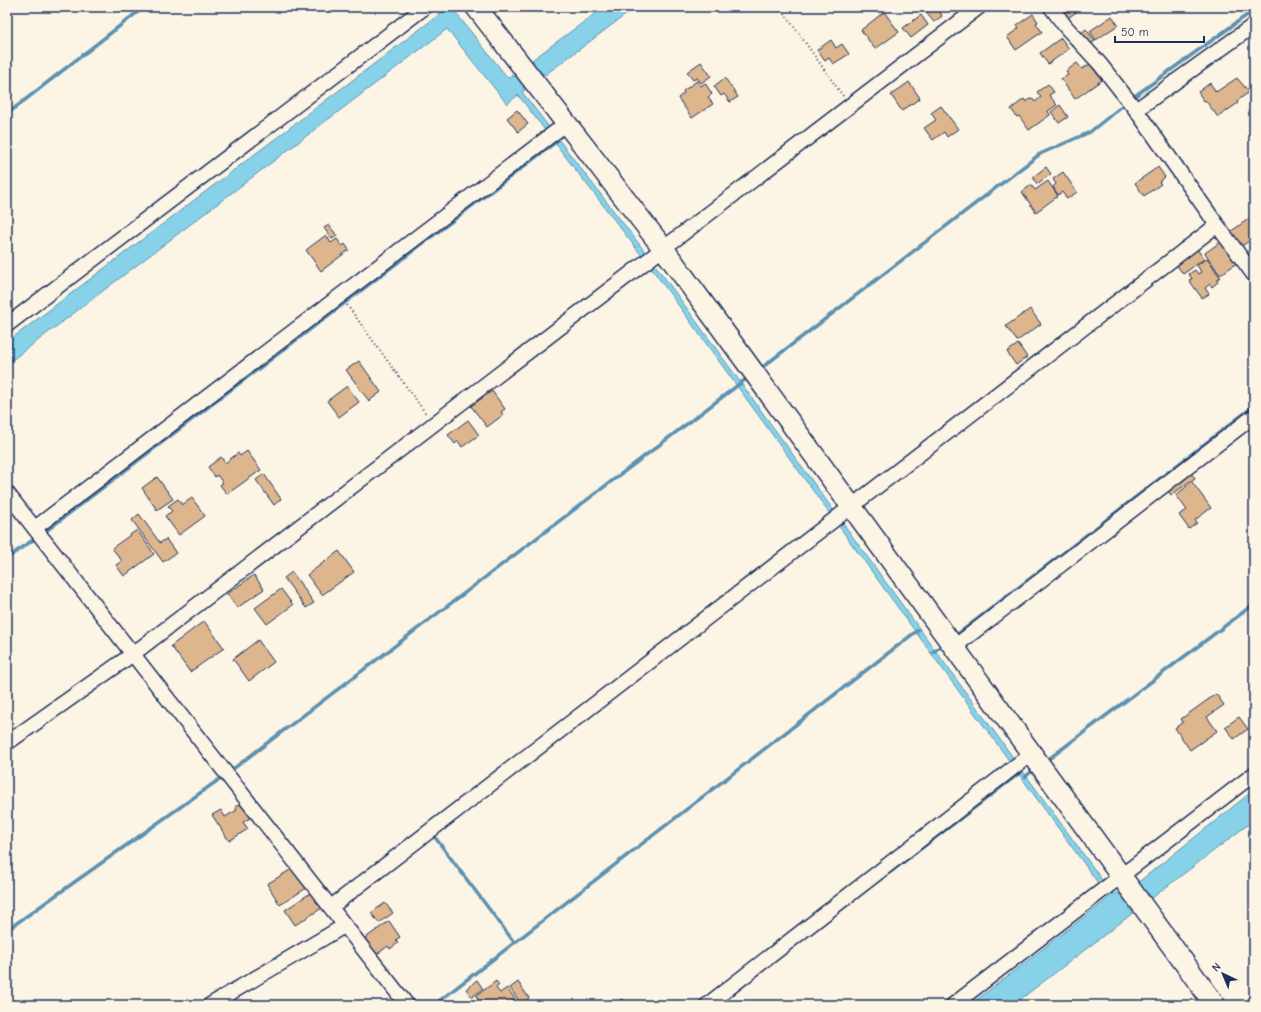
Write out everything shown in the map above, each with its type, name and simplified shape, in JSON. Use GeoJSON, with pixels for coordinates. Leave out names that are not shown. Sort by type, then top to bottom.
{"type":"FeatureCollection","features":[{"type":"Feature","properties":{"kind":"street"},"geometry":{"type":"LineString","coordinates":[[7,325],[425,7]]}},
{"type":"Feature","properties":{"kind":"street"},"geometry":{"type":"LineString","coordinates":[[476,7],[529,74],[557,131],[653,256],[841,514],[954,647],[1021,762],[1120,888],[1215,1005]]}},
{"type":"Feature","properties":{"kind":"street"},"geometry":{"type":"LineString","coordinates":[[7,743],[133,654],[979,7]]}},
{"type":"Feature","properties":{"kind":"street"},"geometry":{"type":"LineString","coordinates":[[1051,7],[1065,26],[1100,64],[1131,104],[1179,170],[1217,226],[1254,275]]}},
{"type":"Feature","properties":{"kind":"street"},"geometry":{"type":"LineString","coordinates":[[1131,104],[1254,25]]}},
{"type":"Feature","properties":{"kind":"street"},"geometry":{"type":"LineString","coordinates":[[35,528],[557,131]]}},
{"type":"Feature","properties":{"kind":"street"},"geometry":{"type":"LineString","coordinates":[[331,906],[1217,226]]}},
{"type":"Feature","properties":{"kind":"street"},"geometry":{"type":"LineString","coordinates":[[954,647],[1254,416]]}},
{"type":"Feature","properties":{"kind":"street"},"geometry":{"type":"LineString","coordinates":[[7,493],[407,1005]]}},
{"type":"Feature","properties":{"kind":"street"},"geometry":{"type":"LineString","coordinates":[[707,1005],[1021,762]]}},
{"type":"Feature","properties":{"kind":"street"},"geometry":{"type":"LineString","coordinates":[[953,1005],[1120,888],[1254,774]]}},
{"type":"Feature","properties":{"kind":"street"},"geometry":{"type":"LineString","coordinates":[[210,1005],[344,926]]}},
{"type":"Feature","properties":{"kind":"path"},"geometry":{"type":"LineString","coordinates":[[780,7],[850,105]]}},
{"type":"Feature","properties":{"kind":"path"},"geometry":{"type":"LineString","coordinates":[[348,308],[434,423]]}},
{"type":"Feature","properties":{"kind":"water"},"geometry":{"type":"Polygon","coordinates":[[[449,7],[451,7],[508,78],[512,75],[514,77],[534,62],[532,60],[604,7],[636,7],[545,75],[543,73],[523,87],[525,90],[522,92],[656,266],[1113,895],[1117,892],[1121,896],[1254,790],[1254,820],[1152,898],[1148,893],[1129,908],[1133,913],[1013,1005],[970,1005],[1110,897],[1098,883],[652,269],[518,95],[507,104],[447,29],[7,364],[7,342],[449,7]]]}},
{"type":"Feature","properties":{"kind":"building"},"geometry":{"type":"Polygon","coordinates":[[[946,7],[940,12],[942,16],[934,22],[922,8],[946,7]]]}},
{"type":"Feature","properties":{"kind":"building"},"geometry":{"type":"Polygon","coordinates":[[[1056,7],[1083,7],[1065,20],[1056,7]]]}},
{"type":"Feature","properties":{"kind":"building"},"geometry":{"type":"Polygon","coordinates":[[[884,12],[899,32],[875,49],[861,30],[884,12]]]}},
{"type":"Feature","properties":{"kind":"building"},"geometry":{"type":"Polygon","coordinates":[[[1033,14],[1038,22],[1036,23],[1042,32],[1016,50],[1007,37],[1019,28],[1017,25],[1033,14]]]}},
{"type":"Feature","properties":{"kind":"building"},"geometry":{"type":"Polygon","coordinates":[[[921,15],[928,25],[911,38],[903,28],[921,15]]]}},
{"type":"Feature","properties":{"kind":"building"},"geometry":{"type":"Polygon","coordinates":[[[1112,16],[1118,25],[1096,40],[1090,31],[1112,16]]]}},
{"type":"Feature","properties":{"kind":"building"},"geometry":{"type":"Polygon","coordinates":[[[1086,29],[1095,41],[1088,46],[1080,34],[1086,29]]]}},
{"type":"Feature","properties":{"kind":"building"},"geometry":{"type":"Polygon","coordinates":[[[1061,38],[1069,49],[1048,64],[1040,53],[1061,38]]]}},
{"type":"Feature","properties":{"kind":"building"},"geometry":{"type":"Polygon","coordinates":[[[831,40],[836,48],[842,44],[849,54],[833,64],[829,58],[825,61],[817,50],[831,40]]]}},
{"type":"Feature","properties":{"kind":"building"},"geometry":{"type":"Polygon","coordinates":[[[701,62],[711,76],[701,83],[697,78],[693,80],[687,72],[701,62]]]}},
{"type":"Feature","properties":{"kind":"building"},"geometry":{"type":"Polygon","coordinates":[[[1077,63],[1082,69],[1090,64],[1102,80],[1075,99],[1061,79],[1068,75],[1066,71],[1077,63]]]}},
{"type":"Feature","properties":{"kind":"building"},"geometry":{"type":"Polygon","coordinates":[[[725,78],[738,97],[730,102],[724,94],[721,96],[714,86],[725,78]]]}},
{"type":"Feature","properties":{"kind":"building"},"geometry":{"type":"Polygon","coordinates":[[[1237,78],[1249,92],[1237,101],[1238,103],[1218,117],[1198,92],[1210,83],[1216,92],[1237,78]]]}},
{"type":"Feature","properties":{"kind":"building"},"geometry":{"type":"Polygon","coordinates":[[[1254,79],[1254,88],[1250,82],[1254,79]]]}},
{"type":"Feature","properties":{"kind":"building"},"geometry":{"type":"Polygon","coordinates":[[[697,81],[701,86],[705,83],[712,94],[708,97],[713,104],[692,118],[678,98],[684,93],[683,91],[697,81]]]}},
{"type":"Feature","properties":{"kind":"building"},"geometry":{"type":"Polygon","coordinates":[[[909,82],[920,98],[902,111],[891,95],[909,82]]]}},
{"type":"Feature","properties":{"kind":"building"},"geometry":{"type":"Polygon","coordinates":[[[1048,84],[1054,92],[1049,95],[1057,105],[1048,111],[1050,115],[1029,130],[1019,116],[1017,117],[1011,109],[1024,99],[1026,102],[1032,98],[1035,102],[1041,97],[1037,92],[1048,84]]]}},
{"type":"Feature","properties":{"kind":"building"},"geometry":{"type":"Polygon","coordinates":[[[1060,105],[1068,117],[1059,123],[1051,112],[1060,105]]]}},
{"type":"Feature","properties":{"kind":"building"},"geometry":{"type":"Polygon","coordinates":[[[941,106],[958,129],[947,137],[944,132],[933,140],[924,128],[936,120],[931,113],[941,106]]]}},
{"type":"Feature","properties":{"kind":"building"},"geometry":{"type":"Polygon","coordinates":[[[517,110],[528,124],[518,132],[507,118],[517,110]]]}},
{"type":"Feature","properties":{"kind":"building"},"geometry":{"type":"Polygon","coordinates":[[[1046,167],[1051,174],[1037,184],[1033,177],[1046,167]]]}},
{"type":"Feature","properties":{"kind":"building"},"geometry":{"type":"Polygon","coordinates":[[[1158,167],[1165,177],[1159,182],[1161,184],[1144,196],[1135,183],[1158,167]]]}},
{"type":"Feature","properties":{"kind":"building"},"geometry":{"type":"Polygon","coordinates":[[[1063,172],[1077,192],[1067,199],[1062,192],[1058,195],[1053,187],[1056,184],[1053,179],[1063,172]]]}},
{"type":"Feature","properties":{"kind":"building"},"geometry":{"type":"Polygon","coordinates":[[[1048,181],[1058,196],[1036,212],[1022,192],[1031,185],[1035,190],[1048,181]]]}},
{"type":"Feature","properties":{"kind":"building"},"geometry":{"type":"Polygon","coordinates":[[[1254,215],[1254,237],[1241,247],[1230,232],[1254,215]]]}},
{"type":"Feature","properties":{"kind":"building"},"geometry":{"type":"Polygon","coordinates":[[[329,225],[337,236],[332,239],[324,228],[329,225]]]}},
{"type":"Feature","properties":{"kind":"building"},"geometry":{"type":"Polygon","coordinates":[[[326,235],[331,243],[337,239],[342,246],[345,244],[349,250],[321,271],[306,250],[326,235]]]}},
{"type":"Feature","properties":{"kind":"building"},"geometry":{"type":"Polygon","coordinates":[[[1222,241],[1237,263],[1220,275],[1205,253],[1222,241]]]}},
{"type":"Feature","properties":{"kind":"building"},"geometry":{"type":"Polygon","coordinates":[[[1197,249],[1204,259],[1183,274],[1176,264],[1197,249]]]}},
{"type":"Feature","properties":{"kind":"building"},"geometry":{"type":"Polygon","coordinates":[[[1207,258],[1220,277],[1217,280],[1218,282],[1212,287],[1210,284],[1205,288],[1209,294],[1202,298],[1189,280],[1192,279],[1189,274],[1195,270],[1198,274],[1201,272],[1197,265],[1207,258]]]}},
{"type":"Feature","properties":{"kind":"building"},"geometry":{"type":"Polygon","coordinates":[[[1030,309],[1041,324],[1017,341],[1006,326],[1030,309]]]}},
{"type":"Feature","properties":{"kind":"building"},"geometry":{"type":"Polygon","coordinates":[[[1018,344],[1027,357],[1016,365],[1007,352],[1018,344]]]}},
{"type":"Feature","properties":{"kind":"building"},"geometry":{"type":"Polygon","coordinates":[[[359,361],[381,392],[369,401],[346,370],[359,361]]]}},
{"type":"Feature","properties":{"kind":"building"},"geometry":{"type":"Polygon","coordinates":[[[347,386],[359,402],[339,417],[327,401],[347,386]]]}},
{"type":"Feature","properties":{"kind":"building"},"geometry":{"type":"Polygon","coordinates":[[[492,391],[505,409],[501,412],[503,415],[487,427],[471,406],[492,391]]]}},
{"type":"Feature","properties":{"kind":"building"},"geometry":{"type":"Polygon","coordinates":[[[468,420],[479,435],[462,447],[458,441],[455,444],[448,435],[468,420]]]}},
{"type":"Feature","properties":{"kind":"building"},"geometry":{"type":"Polygon","coordinates":[[[247,451],[261,470],[227,494],[220,485],[223,483],[217,475],[215,477],[208,467],[221,457],[225,463],[238,453],[240,456],[247,451]]]}},
{"type":"Feature","properties":{"kind":"building"},"geometry":{"type":"Polygon","coordinates":[[[1190,472],[1195,478],[1171,495],[1167,490],[1190,472]]]}},
{"type":"Feature","properties":{"kind":"building"},"geometry":{"type":"Polygon","coordinates":[[[264,474],[281,499],[274,505],[256,480],[264,474]]]}},
{"type":"Feature","properties":{"kind":"building"},"geometry":{"type":"Polygon","coordinates":[[[157,477],[173,499],[157,510],[142,488],[157,477]]]}},
{"type":"Feature","properties":{"kind":"building"},"geometry":{"type":"Polygon","coordinates":[[[1192,482],[1211,508],[1195,520],[1197,523],[1189,529],[1179,515],[1187,510],[1176,495],[1192,482]]]}},
{"type":"Feature","properties":{"kind":"building"},"geometry":{"type":"Polygon","coordinates":[[[192,498],[205,516],[179,535],[165,516],[172,511],[168,506],[178,499],[182,505],[192,498]]]}},
{"type":"Feature","properties":{"kind":"building"},"geometry":{"type":"Polygon","coordinates":[[[139,514],[160,543],[166,539],[176,553],[163,562],[132,520],[139,514]]]}},
{"type":"Feature","properties":{"kind":"building"},"geometry":{"type":"Polygon","coordinates":[[[137,530],[154,554],[124,576],[116,565],[122,561],[112,548],[137,530]]]}},
{"type":"Feature","properties":{"kind":"building"},"geometry":{"type":"Polygon","coordinates":[[[339,551],[354,572],[322,595],[307,575],[339,551]]]}},
{"type":"Feature","properties":{"kind":"building"},"geometry":{"type":"Polygon","coordinates":[[[292,572],[314,603],[306,608],[284,578],[292,572]]]}},
{"type":"Feature","properties":{"kind":"building"},"geometry":{"type":"Polygon","coordinates":[[[254,575],[264,589],[237,608],[227,594],[254,575]]]}},
{"type":"Feature","properties":{"kind":"building"},"geometry":{"type":"Polygon","coordinates":[[[281,589],[293,605],[267,624],[255,608],[281,589]]]}},
{"type":"Feature","properties":{"kind":"building"},"geometry":{"type":"Polygon","coordinates":[[[204,621],[224,648],[190,672],[171,646],[204,621]]]}},
{"type":"Feature","properties":{"kind":"building"},"geometry":{"type":"Polygon","coordinates":[[[258,640],[274,662],[249,681],[233,659],[258,640]]]}},
{"type":"Feature","properties":{"kind":"building"},"geometry":{"type":"Polygon","coordinates":[[[1216,694],[1224,705],[1207,717],[1217,731],[1190,750],[1175,728],[1183,722],[1181,719],[1216,694]]]}},
{"type":"Feature","properties":{"kind":"building"},"geometry":{"type":"Polygon","coordinates":[[[1239,717],[1248,729],[1234,739],[1225,727],[1239,717]]]}},
{"type":"Feature","properties":{"kind":"building"},"geometry":{"type":"Polygon","coordinates":[[[242,802],[252,817],[243,822],[248,829],[229,841],[212,815],[221,810],[225,817],[237,810],[235,807],[242,802]]]}},
{"type":"Feature","properties":{"kind":"building"},"geometry":{"type":"Polygon","coordinates":[[[295,867],[308,887],[280,905],[267,884],[295,867]]]}},
{"type":"Feature","properties":{"kind":"building"},"geometry":{"type":"Polygon","coordinates":[[[312,892],[322,908],[295,925],[285,910],[312,892]]]}},
{"type":"Feature","properties":{"kind":"building"},"geometry":{"type":"Polygon","coordinates":[[[385,903],[393,913],[379,923],[371,913],[385,903]]]}},
{"type":"Feature","properties":{"kind":"building"},"geometry":{"type":"Polygon","coordinates":[[[389,921],[400,937],[396,940],[398,943],[390,949],[388,946],[376,955],[364,939],[389,921]]]}},
{"type":"Feature","properties":{"kind":"building"},"geometry":{"type":"Polygon","coordinates":[[[477,980],[483,989],[472,997],[466,989],[477,980]]]}},
{"type":"Feature","properties":{"kind":"building"},"geometry":{"type":"Polygon","coordinates":[[[496,981],[499,985],[496,988],[500,993],[507,988],[515,999],[508,1005],[482,1005],[476,996],[496,981]]]}},
{"type":"Feature","properties":{"kind":"building"},"geometry":{"type":"Polygon","coordinates":[[[518,982],[529,998],[521,1004],[510,988],[518,982]]]}},
{"type":"Feature","properties":{"kind":"building"},"geometry":{"type":"Polygon","coordinates":[[[622,999],[627,1005],[613,1005],[622,999]]]}},
{"type":"Feature","properties":{"kind":"building"},"geometry":{"type":"Polygon","coordinates":[[[609,1000],[613,1005],[602,1005],[609,1000]]]}},
{"type":"Feature","properties":{"kind":"building"},"geometry":{"type":"Polygon","coordinates":[[[20,1001],[23,1005],[14,1005],[20,1001]]]}},
{"type":"Feature","properties":{"kind":"waterway"},"geometry":{"type":"LineString","coordinates":[[7,114],[144,7]]}},
{"type":"Feature","properties":{"kind":"waterway"},"geometry":{"type":"LineString","coordinates":[[1132,98],[1254,10]]}},
{"type":"Feature","properties":{"kind":"waterway"},"geometry":{"type":"LineString","coordinates":[[764,366],[1040,154],[1090,132],[1127,102]]}},
{"type":"Feature","properties":{"kind":"waterway"},"geometry":{"type":"LineString","coordinates":[[46,531],[557,141]]}},
{"type":"Feature","properties":{"kind":"waterway"},"geometry":{"type":"LineString","coordinates":[[229,772],[746,379]]}},
{"type":"Feature","properties":{"kind":"waterway"},"geometry":{"type":"LineString","coordinates":[[958,634],[1254,406]]}},
{"type":"Feature","properties":{"kind":"waterway"},"geometry":{"type":"LineString","coordinates":[[7,558],[33,540]]}},
{"type":"Feature","properties":{"kind":"waterway"},"geometry":{"type":"LineString","coordinates":[[1050,758],[1254,604]]}},
{"type":"Feature","properties":{"kind":"waterway"},"geometry":{"type":"LineString","coordinates":[[434,1005],[918,630]]}},
{"type":"Feature","properties":{"kind":"waterway"},"geometry":{"type":"LineString","coordinates":[[933,652],[941,646]]}},
{"type":"Feature","properties":{"kind":"waterway"},"geometry":{"type":"LineString","coordinates":[[889,873],[1021,772]]}},
{"type":"Feature","properties":{"kind":"waterway"},"geometry":{"type":"LineString","coordinates":[[1025,777],[1031,772]]}},
{"type":"Feature","properties":{"kind":"waterway"},"geometry":{"type":"LineString","coordinates":[[7,930],[224,776]]}},
{"type":"Feature","properties":{"kind":"waterway"},"geometry":{"type":"LineString","coordinates":[[434,836],[514,942]]}}]}
